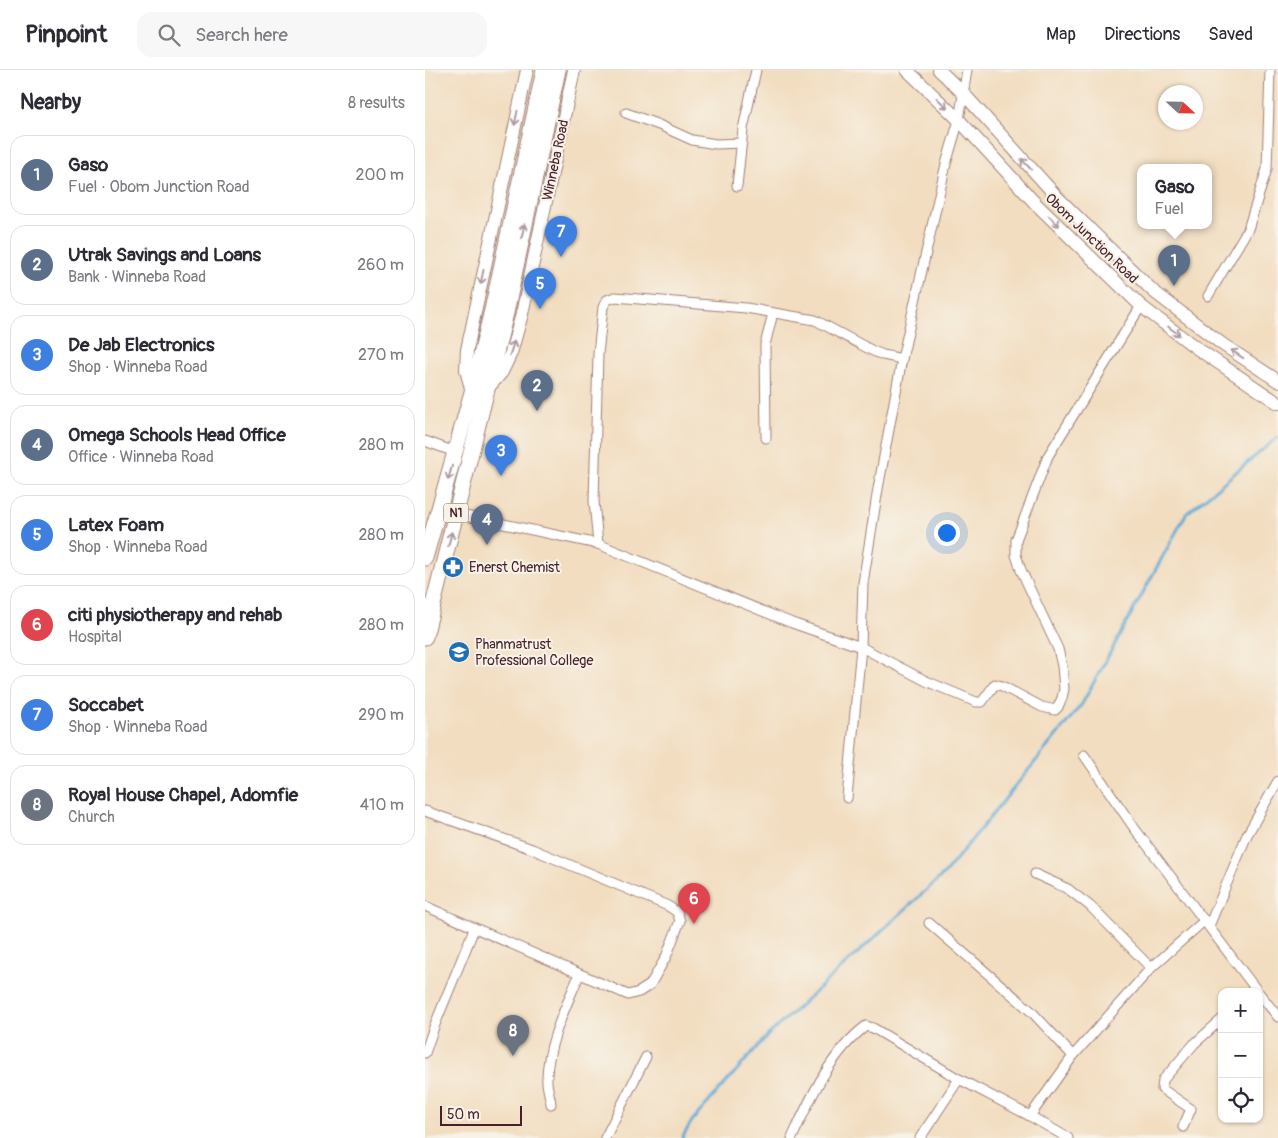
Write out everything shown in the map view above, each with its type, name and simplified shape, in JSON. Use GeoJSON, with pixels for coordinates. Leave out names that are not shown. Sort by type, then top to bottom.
{"type":"FeatureCollection","features":[{"type":"Feature","properties":{"kind":"highway","name":"Winneba Road"},"geometry":{"type":"LineString","coordinates":[[499,311],[544,70]]}},
{"type":"Feature","properties":{"kind":"highway","name":"Winneba Road"},"geometry":{"type":"LineString","coordinates":[[425,638],[456,514],[479,391],[558,70]]}},
{"type":"Feature","properties":{"kind":"highway","name":"Winneba Road"},"geometry":{"type":"LineString","coordinates":[[425,558],[455,452],[479,391]]}},
{"type":"Feature","properties":{"kind":"main road","name":"Winneba Road"},"geometry":{"type":"LineString","coordinates":[[527,70],[467,350],[465,370],[479,391],[502,372],[511,353],[522,314],[574,70]]}},
{"type":"Feature","properties":{"kind":"main road","name":"Obom Junction Road"},"geometry":{"type":"LineString","coordinates":[[907,70],[959,120],[1035,203],[1141,306],[1195,347],[1278,403]]}},
{"type":"Feature","properties":{"kind":"main road","name":"Obom Junction Road"},"geometry":{"type":"LineString","coordinates":[[939,70],[964,94],[1058,198],[1153,291],[1222,344],[1278,381]]}},
{"type":"Feature","properties":{"kind":"street"},"geometry":{"type":"LineString","coordinates":[[737,186],[742,143],[756,70]]}},
{"type":"Feature","properties":{"kind":"street"},"geometry":{"type":"LineString","coordinates":[[847,798],[861,647],[863,583],[902,359],[946,164],[959,120],[967,70]]}},
{"type":"Feature","properties":{"kind":"street"},"geometry":{"type":"LineString","coordinates":[[1208,296],[1248,230],[1267,169],[1270,70]]}},
{"type":"Feature","properties":{"kind":"street"},"geometry":{"type":"LineString","coordinates":[[626,113],[692,140],[716,144],[742,143]]}},
{"type":"Feature","properties":{"kind":"street"},"geometry":{"type":"LineString","coordinates":[[598,544],[594,501],[598,354],[603,307],[607,300],[615,298],[746,308],[815,320],[878,353],[902,359]]}},
{"type":"Feature","properties":{"kind":"street"},"geometry":{"type":"LineString","coordinates":[[456,514],[598,544],[792,623],[861,647],[926,682],[976,702],[982,702],[995,684],[1049,710],[1055,710],[1062,698],[1064,679],[1058,649],[1021,570],[1016,555],[1016,540],[1048,456],[1141,306]]}},
{"type":"Feature","properties":{"kind":"street"},"geometry":{"type":"LineString","coordinates":[[766,438],[765,345],[773,313]]}},
{"type":"Feature","properties":{"kind":"street"},"geometry":{"type":"LineString","coordinates":[[425,440],[455,452]]}},
{"type":"Feature","properties":{"kind":"street"},"geometry":{"type":"LineString","coordinates":[[1084,755],[1133,825],[1255,988]]}},
{"type":"Feature","properties":{"kind":"street"},"geometry":{"type":"LineString","coordinates":[[1030,1116],[1073,1056],[1151,968],[1207,923],[1247,835],[1278,781]]}},
{"type":"Feature","properties":{"kind":"street"},"geometry":{"type":"LineString","coordinates":[[425,812],[532,850],[668,906],[677,912],[680,921],[666,957],[650,985],[639,992],[628,995],[425,906]]}},
{"type":"Feature","properties":{"kind":"street"},"geometry":{"type":"LineString","coordinates":[[1035,874],[1068,889],[1090,906],[1151,968]]}},
{"type":"Feature","properties":{"kind":"street"},"geometry":{"type":"LineString","coordinates":[[929,923],[1032,1012],[1073,1056]]}},
{"type":"Feature","properties":{"kind":"street"},"geometry":{"type":"LineString","coordinates":[[425,1053],[474,929]]}},
{"type":"Feature","properties":{"kind":"street"},"geometry":{"type":"LineString","coordinates":[[551,1104],[546,1079],[549,1058],[579,975]]}},
{"type":"Feature","properties":{"kind":"street"},"geometry":{"type":"LineString","coordinates":[[1263,998],[1278,1017]]}},
{"type":"Feature","properties":{"kind":"street"},"geometry":{"type":"LineString","coordinates":[[1183,1127],[1191,1113],[1191,1109],[1162,1089],[1163,1080],[1194,1044],[1218,1023]]}},
{"type":"Feature","properties":{"kind":"street"},"geometry":{"type":"LineString","coordinates":[[792,1138],[815,1090],[839,1053],[866,1026],[873,1028],[959,1079],[1068,1138]]}},
{"type":"Feature","properties":{"kind":"street"},"geometry":{"type":"LineString","coordinates":[[605,1138],[646,1057]]}},
{"type":"Feature","properties":{"kind":"street"},"geometry":{"type":"LineString","coordinates":[[920,1138],[959,1079]]}},
{"type":"Feature","properties":{"kind":"waterway"},"geometry":{"type":"LineString","coordinates":[[682,1138],[692,1121],[768,1035],[945,873],[1082,704],[1186,514],[1278,437]]}},
{"type":"Feature","properties":{"kind":"place","name":"Soccabet"},"geometry":{"type":"Point","coordinates":[561,257]}},
{"type":"Feature","properties":{"kind":"place","name":"Gaso"},"geometry":{"type":"Point","coordinates":[1174,286]}},
{"type":"Feature","properties":{"kind":"place","name":"Latex Foam"},"geometry":{"type":"Point","coordinates":[540,309]}},
{"type":"Feature","properties":{"kind":"place","name":"Utrak Savings and Loans"},"geometry":{"type":"Point","coordinates":[537,411]}},
{"type":"Feature","properties":{"kind":"place","name":"De Jab Electronics"},"geometry":{"type":"Point","coordinates":[501,476]}},
{"type":"Feature","properties":{"kind":"place","name":"Omega Schools Head Office"},"geometry":{"type":"Point","coordinates":[487,545]}},
{"type":"Feature","properties":{"kind":"place","name":"Enerst Chemist"},"geometry":{"type":"Point","coordinates":[453,567]}},
{"type":"Feature","properties":{"kind":"place","name":"Phanmatrust Professional College"},"geometry":{"type":"Point","coordinates":[459,652]}},
{"type":"Feature","properties":{"kind":"place","name":"citi physiotherapy and rehab"},"geometry":{"type":"Point","coordinates":[694,924]}},
{"type":"Feature","properties":{"kind":"place","name":"Royal House Chapel, Adomfie"},"geometry":{"type":"Point","coordinates":[513,1056]}}]}
